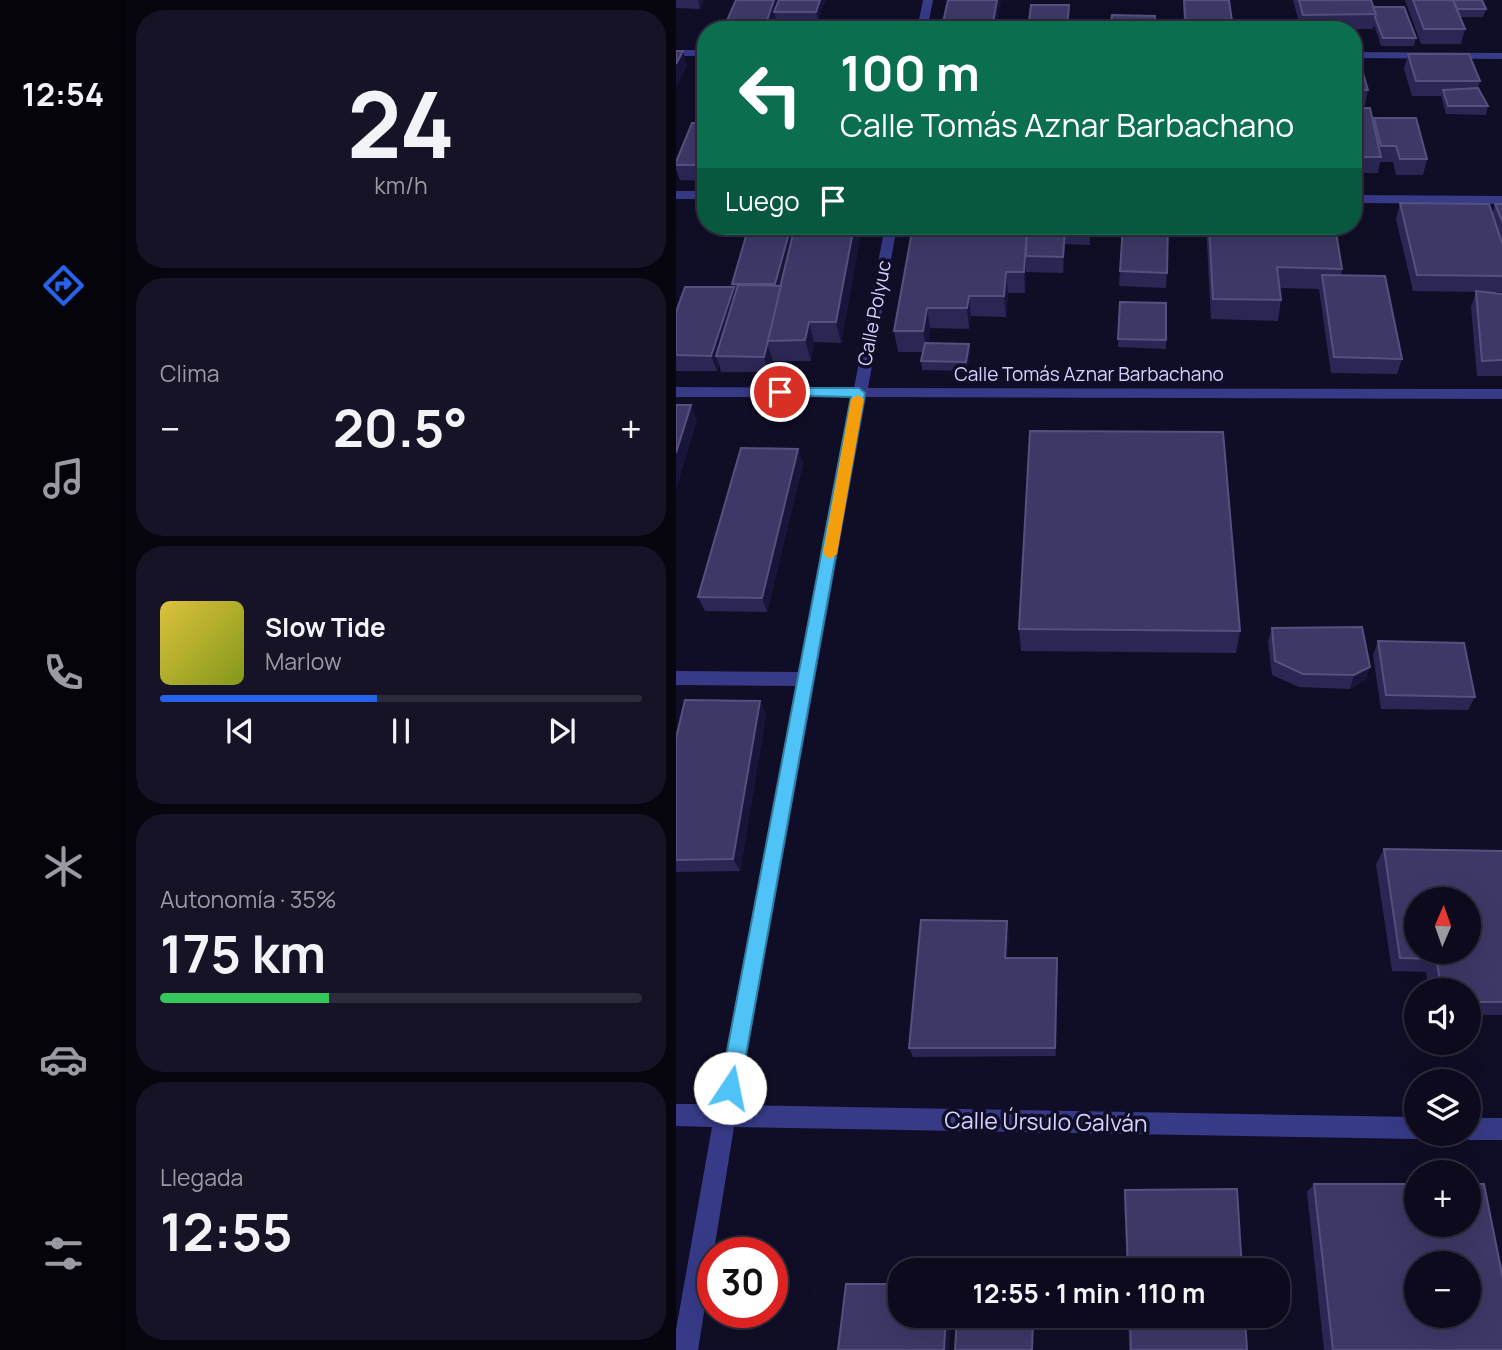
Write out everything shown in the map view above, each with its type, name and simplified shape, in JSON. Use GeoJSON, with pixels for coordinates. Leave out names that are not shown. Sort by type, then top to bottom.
{"type":"FeatureCollection","features":[{"type":"Feature","properties":{"kind":"street"},"geometry":{"type":"LineString","coordinates":[[924,21],[928,0]]}},
{"type":"Feature","properties":{"kind":"street"},"geometry":{"type":"LineString","coordinates":[[676,53],[697,53]]}},
{"type":"Feature","properties":{"kind":"street"},"geometry":{"type":"LineString","coordinates":[[1362,55],[1503,56]]}},
{"type":"Feature","properties":{"kind":"street"},"geometry":{"type":"LineString","coordinates":[[676,195],[697,195]]}},
{"type":"Feature","properties":{"kind":"street"},"geometry":{"type":"LineString","coordinates":[[1362,199],[1503,200]]}},
{"type":"Feature","properties":{"kind":"street","name":"Calle Polyuc"},"geometry":{"type":"LineString","coordinates":[[685,1350],[725,1115],[889,235]]}},
{"type":"Feature","properties":{"kind":"street","name":"Calle Tomás Aznar Barbachano"},"geometry":{"type":"LineString","coordinates":[[676,392],[1503,394]]}},
{"type":"Feature","properties":{"kind":"street"},"geometry":{"type":"LineString","coordinates":[[676,678],[808,679]]}},
{"type":"Feature","properties":{"kind":"street","name":"Calle Úrsulo Galván"},"geometry":{"type":"LineString","coordinates":[[676,1115],[1404,1128]]}},
{"type":"Feature","properties":{"kind":"street"},"geometry":{"type":"LineString","coordinates":[[1481,1129],[1503,1129]]}},
{"type":"Feature","properties":{"kind":"building"},"geometry":{"type":"Polygon","coordinates":[[[736,0],[774,0],[767,21],[727,21],[736,0]]]}},
{"type":"Feature","properties":{"kind":"building"},"geometry":{"type":"Polygon","coordinates":[[[779,0],[820,0],[816,12],[774,12],[779,0]]]}},
{"type":"Feature","properties":{"kind":"building"},"geometry":{"type":"Polygon","coordinates":[[[948,0],[997,0],[993,21],[943,21],[948,0]]]}},
{"type":"Feature","properties":{"kind":"building"},"geometry":{"type":"Polygon","coordinates":[[[1184,0],[1229,0],[1232,21],[1186,21],[1184,0]]]}},
{"type":"Feature","properties":{"kind":"building"},"geometry":{"type":"Polygon","coordinates":[[[1299,0],[1371,0],[1376,14],[1303,15],[1299,0]]]}},
{"type":"Feature","properties":{"kind":"building"},"geometry":{"type":"Polygon","coordinates":[[[1413,0],[1453,0],[1465,29],[1424,29],[1413,0]]]}},
{"type":"Feature","properties":{"kind":"building"},"geometry":{"type":"Polygon","coordinates":[[[1453,0],[1482,0],[1486,9],[1457,9],[1453,0]]]}},
{"type":"Feature","properties":{"kind":"building"},"geometry":{"type":"Polygon","coordinates":[[[1031,5],[1069,5],[1068,21],[1029,21],[1031,5]]]}},
{"type":"Feature","properties":{"kind":"building"},"geometry":{"type":"Polygon","coordinates":[[[1373,7],[1404,7],[1416,38],[1383,38],[1373,7]]]}},
{"type":"Feature","properties":{"kind":"building"},"geometry":{"type":"Polygon","coordinates":[[[1112,15],[1155,16],[1155,21],[1111,21],[1112,15]]]}},
{"type":"Feature","properties":{"kind":"building"},"geometry":{"type":"Polygon","coordinates":[[[676,51],[683,51],[676,64],[676,51]]]}},
{"type":"Feature","properties":{"kind":"building"},"geometry":{"type":"Polygon","coordinates":[[[1408,54],[1469,54],[1480,81],[1416,81],[1408,54]]]}},
{"type":"Feature","properties":{"kind":"building"},"geometry":{"type":"Polygon","coordinates":[[[1362,70],[1368,90],[1362,90],[1362,70]]]}},
{"type":"Feature","properties":{"kind":"building"},"geometry":{"type":"Polygon","coordinates":[[[1478,88],[1488,106],[1448,106],[1443,90],[1478,88]]]}},
{"type":"Feature","properties":{"kind":"building"},"geometry":{"type":"Polygon","coordinates":[[[1362,108],[1370,108],[1381,157],[1362,157],[1362,108]]]}},
{"type":"Feature","properties":{"kind":"building"},"geometry":{"type":"Polygon","coordinates":[[[1374,118],[1416,118],[1427,159],[1400,159],[1396,146],[1381,146],[1374,118]]]}},
{"type":"Feature","properties":{"kind":"building"},"geometry":{"type":"Polygon","coordinates":[[[692,123],[697,123],[697,165],[676,165],[692,123]]]}},
{"type":"Feature","properties":{"kind":"building"},"geometry":{"type":"Polygon","coordinates":[[[1400,203],[1489,204],[1503,246],[1503,276],[1417,275],[1400,203]]]}},
{"type":"Feature","properties":{"kind":"building"},"geometry":{"type":"Polygon","coordinates":[[[1495,204],[1503,204],[1503,223],[1495,204]]]}},
{"type":"Feature","properties":{"kind":"building"},"geometry":{"type":"Polygon","coordinates":[[[746,235],[789,235],[775,284],[732,284],[746,235]]]}},
{"type":"Feature","properties":{"kind":"building"},"geometry":{"type":"Polygon","coordinates":[[[793,235],[852,235],[836,322],[809,322],[805,340],[767,341],[793,235]]]}},
{"type":"Feature","properties":{"kind":"building"},"geometry":{"type":"Polygon","coordinates":[[[911,235],[1026,235],[1024,272],[1006,272],[1004,296],[969,296],[967,308],[927,308],[923,331],[894,331],[911,235]]]}},
{"type":"Feature","properties":{"kind":"building"},"geometry":{"type":"Polygon","coordinates":[[[1027,235],[1065,235],[1063,257],[1026,256],[1027,235]]]}},
{"type":"Feature","properties":{"kind":"building"},"geometry":{"type":"Polygon","coordinates":[[[1122,235],[1168,235],[1167,273],[1120,271],[1122,235]]]}},
{"type":"Feature","properties":{"kind":"building"},"geometry":{"type":"Polygon","coordinates":[[[1209,235],[1336,235],[1342,269],[1277,267],[1281,300],[1213,299],[1209,235]]]}},
{"type":"Feature","properties":{"kind":"building"},"geometry":{"type":"Polygon","coordinates":[[[1322,275],[1385,276],[1402,359],[1334,357],[1322,275]]]}},
{"type":"Feature","properties":{"kind":"building"},"geometry":{"type":"Polygon","coordinates":[[[738,285],[781,286],[764,357],[716,356],[738,285]]]}},
{"type":"Feature","properties":{"kind":"building"},"geometry":{"type":"Polygon","coordinates":[[[685,287],[734,287],[711,356],[676,355],[676,312],[685,287]]]}},
{"type":"Feature","properties":{"kind":"building"},"geometry":{"type":"Polygon","coordinates":[[[1476,291],[1503,294],[1503,360],[1482,361],[1476,291]]]}},
{"type":"Feature","properties":{"kind":"building"},"geometry":{"type":"Polygon","coordinates":[[[1120,302],[1166,303],[1166,340],[1118,339],[1120,302]]]}},
{"type":"Feature","properties":{"kind":"building"},"geometry":{"type":"Polygon","coordinates":[[[925,343],[969,344],[966,362],[921,361],[925,343]]]}},
{"type":"Feature","properties":{"kind":"building"},"geometry":{"type":"Polygon","coordinates":[[[676,405],[691,405],[676,453],[676,405]]]}},
{"type":"Feature","properties":{"kind":"building"},"geometry":{"type":"Polygon","coordinates":[[[1030,431],[1223,432],[1240,631],[1019,629],[1030,431]]]}},
{"type":"Feature","properties":{"kind":"building"},"geometry":{"type":"Polygon","coordinates":[[[741,448],[798,449],[762,598],[698,597],[741,448]]]}},
{"type":"Feature","properties":{"kind":"building"},"geometry":{"type":"Polygon","coordinates":[[[1362,627],[1370,667],[1354,675],[1303,674],[1275,661],[1272,628],[1362,627]]]}},
{"type":"Feature","properties":{"kind":"building"},"geometry":{"type":"Polygon","coordinates":[[[1378,641],[1464,643],[1475,697],[1386,695],[1378,641]]]}},
{"type":"Feature","properties":{"kind":"building"},"geometry":{"type":"Polygon","coordinates":[[[685,700],[760,701],[733,859],[676,860],[676,738],[685,700]]]}},
{"type":"Feature","properties":{"kind":"building"},"geometry":{"type":"Polygon","coordinates":[[[1384,849],[1503,851],[1503,1002],[1481,1002],[1481,978],[1440,978],[1437,964],[1481,964],[1481,887],[1404,887],[1404,958],[1400,958],[1384,849]]]}},
{"type":"Feature","properties":{"kind":"building"},"geometry":{"type":"Polygon","coordinates":[[[921,920],[1007,921],[1005,958],[1057,958],[1055,1048],[909,1048],[921,920]]]}},
{"type":"Feature","properties":{"kind":"building"},"geometry":{"type":"Polygon","coordinates":[[[1314,1184],[1404,1184],[1404,1237],[1481,1237],[1481,1184],[1484,1184],[1503,1279],[1503,1350],[1333,1350],[1314,1184]]]}},
{"type":"Feature","properties":{"kind":"building"},"geometry":{"type":"Polygon","coordinates":[[[1237,1189],[1241,1258],[1128,1258],[1125,1190],[1237,1189]]]}},
{"type":"Feature","properties":{"kind":"building"},"geometry":{"type":"Polygon","coordinates":[[[846,1284],[888,1284],[888,1328],[945,1328],[944,1350],[838,1350],[846,1284]]]}},
{"type":"Feature","properties":{"kind":"building"},"geometry":{"type":"Polygon","coordinates":[[[956,1328],[1033,1328],[1032,1350],[955,1350],[956,1328]]]}},
{"type":"Feature","properties":{"kind":"building"},"geometry":{"type":"Polygon","coordinates":[[[1130,1328],[1246,1328],[1247,1350],[1131,1350],[1130,1328]]]}},
{"type":"Feature","properties":{"kind":"slow traffic"},"geometry":{"type":"LineString","coordinates":[[830,554],[858,399]]}},
{"type":"Feature","properties":{"kind":"route"},"geometry":{"type":"LineString","coordinates":[[730,1088],[859,393],[780,392]]}}]}
